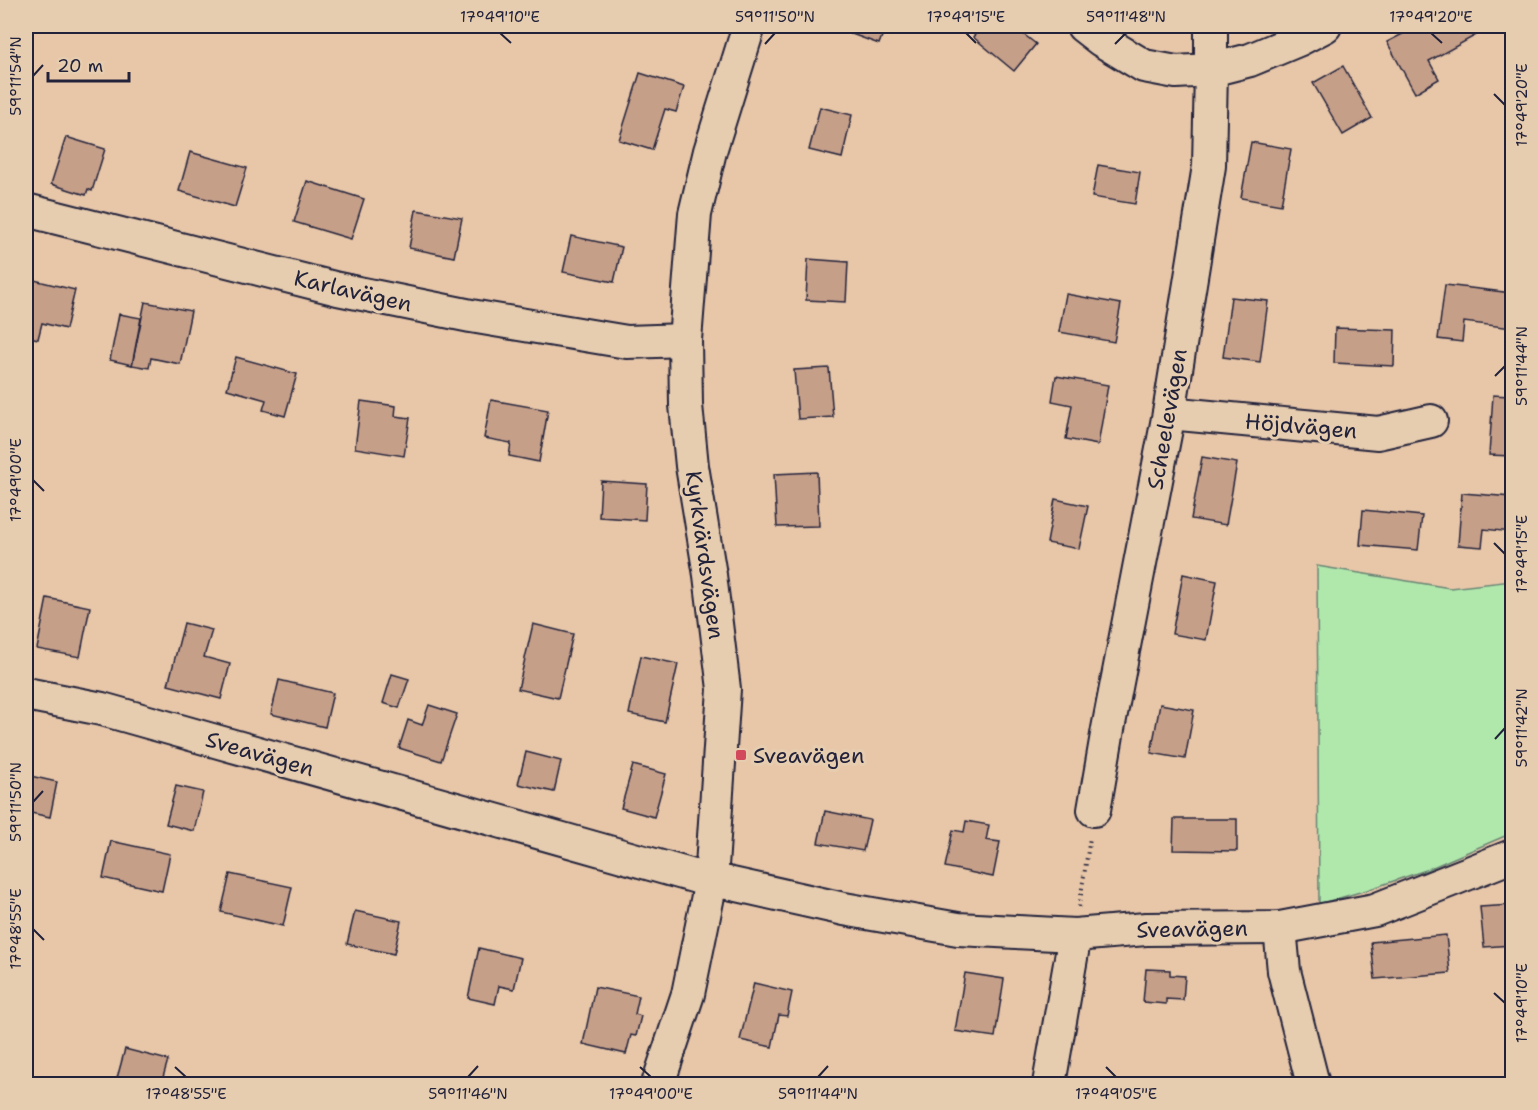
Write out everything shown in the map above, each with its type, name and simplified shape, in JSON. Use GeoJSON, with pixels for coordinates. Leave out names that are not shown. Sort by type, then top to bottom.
{"type":"FeatureCollection","features":[{"type":"Feature","properties":{"kind":"street","name":"Kyrkvärdsvägen"},"geometry":{"type":"LineString","coordinates":[[658,1084],[688,994],[711,881],[724,689],[710,575],[692,466],[686,405],[685,340],[695,214],[711,151],[749,26]]}},
{"type":"Feature","properties":{"kind":"street"},"geometry":{"type":"LineString","coordinates":[[1083,26],[1101,40],[1144,66],[1176,72],[1211,70],[1250,60],[1325,26]]}},
{"type":"Feature","properties":{"kind":"street","name":"Scheelevägen"},"geometry":{"type":"LineString","coordinates":[[1094,810],[1169,413],[1209,166],[1211,26]]}},
{"type":"Feature","properties":{"kind":"street","name":"Karlavägen"},"geometry":{"type":"LineString","coordinates":[[26,210],[338,289],[471,316],[627,342],[685,340]]}},
{"type":"Feature","properties":{"kind":"street","name":"Höjdvägen"},"geometry":{"type":"LineString","coordinates":[[1169,413],[1378,433],[1431,421]]}},
{"type":"Feature","properties":{"kind":"street","name":"Sveavägen"},"geometry":{"type":"LineString","coordinates":[[26,694],[102,709],[711,881],[844,909],[958,929],[1075,935],[1146,929],[1280,927],[1374,910],[1512,856]]}},
{"type":"Feature","properties":{"kind":"street"},"geometry":{"type":"LineString","coordinates":[[1280,927],[1284,971],[1313,1084]]}},
{"type":"Feature","properties":{"kind":"street"},"geometry":{"type":"LineString","coordinates":[[1048,1084],[1075,935]]}},
{"type":"Feature","properties":{"kind":"path"},"geometry":{"type":"LineString","coordinates":[[1075,935],[1094,810]]}},
{"type":"Feature","properties":{"kind":"green space"},"geometry":{"type":"Polygon","coordinates":[[[1317,566],[1450,588],[1512,581],[1512,833],[1426,870],[1319,904],[1317,566]]]}},
{"type":"Feature","properties":{"kind":"building"},"geometry":{"type":"Polygon","coordinates":[[[852,26],[886,26],[879,44],[849,33],[852,26]]]}},
{"type":"Feature","properties":{"kind":"building"},"geometry":{"type":"Polygon","coordinates":[[[983,26],[1013,26],[1036,44],[1014,71],[973,37],[983,26]]]}},
{"type":"Feature","properties":{"kind":"building"},"geometry":{"type":"Polygon","coordinates":[[[1418,26],[1476,26],[1480,33],[1429,61],[1439,79],[1415,93],[1387,42],[1418,26]]]}},
{"type":"Feature","properties":{"kind":"building"},"geometry":{"type":"Polygon","coordinates":[[[1343,66],[1372,118],[1343,135],[1313,83],[1343,66]]]}},
{"type":"Feature","properties":{"kind":"building"},"geometry":{"type":"Polygon","coordinates":[[[640,73],[684,87],[676,112],[665,109],[652,150],[619,140],[640,73]]]}},
{"type":"Feature","properties":{"kind":"building"},"geometry":{"type":"Polygon","coordinates":[[[820,107],[852,115],[842,158],[809,150],[820,107]]]}},
{"type":"Feature","properties":{"kind":"building"},"geometry":{"type":"Polygon","coordinates":[[[66,137],[105,149],[92,191],[88,189],[86,195],[51,184],[66,137]]]}},
{"type":"Feature","properties":{"kind":"building"},"geometry":{"type":"Polygon","coordinates":[[[1251,142],[1291,149],[1281,205],[1241,198],[1251,142]]]}},
{"type":"Feature","properties":{"kind":"building"},"geometry":{"type":"Polygon","coordinates":[[[190,152],[247,168],[235,207],[179,191],[190,152]]]}},
{"type":"Feature","properties":{"kind":"building"},"geometry":{"type":"Polygon","coordinates":[[[1098,165],[1140,172],[1135,204],[1092,197],[1098,165]]]}},
{"type":"Feature","properties":{"kind":"building"},"geometry":{"type":"Polygon","coordinates":[[[307,181],[364,199],[351,239],[294,222],[307,181]]]}},
{"type":"Feature","properties":{"kind":"building"},"geometry":{"type":"Polygon","coordinates":[[[416,210],[462,218],[454,257],[409,248],[416,210]]]}},
{"type":"Feature","properties":{"kind":"building"},"geometry":{"type":"Polygon","coordinates":[[[571,236],[622,247],[614,282],[563,272],[571,236]]]}},
{"type":"Feature","properties":{"kind":"building"},"geometry":{"type":"Polygon","coordinates":[[[808,259],[848,262],[846,302],[806,300],[808,259]]]}},
{"type":"Feature","properties":{"kind":"building"},"geometry":{"type":"Polygon","coordinates":[[[26,278],[75,290],[66,329],[42,323],[38,339],[26,336],[26,278]]]}},
{"type":"Feature","properties":{"kind":"building"},"geometry":{"type":"Polygon","coordinates":[[[1445,285],[1512,293],[1512,328],[1464,322],[1462,342],[1438,339],[1445,285]]]}},
{"type":"Feature","properties":{"kind":"building"},"geometry":{"type":"Polygon","coordinates":[[[1066,294],[1121,304],[1114,342],[1059,332],[1066,294]]]}},
{"type":"Feature","properties":{"kind":"building"},"geometry":{"type":"Polygon","coordinates":[[[1231,297],[1268,301],[1260,362],[1223,357],[1231,297]]]}},
{"type":"Feature","properties":{"kind":"building"},"geometry":{"type":"Polygon","coordinates":[[[145,302],[191,311],[180,364],[151,358],[149,368],[132,365],[145,302]]]}},
{"type":"Feature","properties":{"kind":"building"},"geometry":{"type":"Polygon","coordinates":[[[119,314],[141,318],[132,365],[110,360],[119,314]]]}},
{"type":"Feature","properties":{"kind":"building"},"geometry":{"type":"Polygon","coordinates":[[[1335,328],[1395,330],[1394,366],[1334,363],[1335,328]]]}},
{"type":"Feature","properties":{"kind":"building"},"geometry":{"type":"Polygon","coordinates":[[[236,357],[297,374],[285,416],[263,410],[266,400],[227,389],[236,357]]]}},
{"type":"Feature","properties":{"kind":"building"},"geometry":{"type":"Polygon","coordinates":[[[829,368],[833,417],[798,419],[794,370],[829,368]]]}},
{"type":"Feature","properties":{"kind":"building"},"geometry":{"type":"Polygon","coordinates":[[[1056,376],[1108,385],[1098,445],[1066,439],[1072,405],[1052,401],[1056,376]]]}},
{"type":"Feature","properties":{"kind":"building"},"geometry":{"type":"Polygon","coordinates":[[[1509,390],[1512,390],[1512,456],[1489,455],[1493,395],[1509,396],[1509,390]]]}},
{"type":"Feature","properties":{"kind":"building"},"geometry":{"type":"Polygon","coordinates":[[[491,400],[548,410],[539,462],[509,456],[511,443],[484,438],[491,400]]]}},
{"type":"Feature","properties":{"kind":"building"},"geometry":{"type":"Polygon","coordinates":[[[361,401],[396,406],[395,416],[410,418],[404,456],[355,448],[361,401]]]}},
{"type":"Feature","properties":{"kind":"building"},"geometry":{"type":"Polygon","coordinates":[[[1202,457],[1237,463],[1226,525],[1191,519],[1202,457]]]}},
{"type":"Feature","properties":{"kind":"building"},"geometry":{"type":"Polygon","coordinates":[[[817,472],[819,526],[777,527],[774,474],[817,472]]]}},
{"type":"Feature","properties":{"kind":"building"},"geometry":{"type":"Polygon","coordinates":[[[601,481],[647,484],[645,520],[599,517],[601,481]]]}},
{"type":"Feature","properties":{"kind":"building"},"geometry":{"type":"Polygon","coordinates":[[[1462,493],[1512,497],[1512,532],[1484,529],[1482,547],[1458,545],[1462,493]]]}},
{"type":"Feature","properties":{"kind":"building"},"geometry":{"type":"Polygon","coordinates":[[[1055,499],[1088,506],[1079,549],[1047,543],[1055,499]]]}},
{"type":"Feature","properties":{"kind":"building"},"geometry":{"type":"Polygon","coordinates":[[[1363,510],[1422,516],[1418,550],[1360,545],[1363,510]]]}},
{"type":"Feature","properties":{"kind":"building"},"geometry":{"type":"Polygon","coordinates":[[[1183,574],[1217,581],[1206,640],[1172,634],[1183,574]]]}},
{"type":"Feature","properties":{"kind":"building"},"geometry":{"type":"Polygon","coordinates":[[[47,598],[90,607],[80,657],[37,649],[47,598]]]}},
{"type":"Feature","properties":{"kind":"building"},"geometry":{"type":"Polygon","coordinates":[[[184,623],[212,630],[204,657],[230,664],[221,699],[168,685],[184,623]]]}},
{"type":"Feature","properties":{"kind":"building"},"geometry":{"type":"Polygon","coordinates":[[[533,624],[573,634],[558,698],[518,689],[533,624]]]}},
{"type":"Feature","properties":{"kind":"building"},"geometry":{"type":"Polygon","coordinates":[[[641,656],[678,664],[665,722],[629,714],[641,656]]]}},
{"type":"Feature","properties":{"kind":"building"},"geometry":{"type":"Polygon","coordinates":[[[392,674],[409,679],[399,708],[383,703],[392,674]]]}},
{"type":"Feature","properties":{"kind":"building"},"geometry":{"type":"Polygon","coordinates":[[[279,680],[333,693],[325,727],[271,714],[279,680]]]}},
{"type":"Feature","properties":{"kind":"building"},"geometry":{"type":"Polygon","coordinates":[[[1160,704],[1194,710],[1185,759],[1151,753],[1160,704]]]}},
{"type":"Feature","properties":{"kind":"building"},"geometry":{"type":"Polygon","coordinates":[[[429,705],[457,714],[441,761],[399,748],[408,720],[422,725],[429,705]]]}},
{"type":"Feature","properties":{"kind":"building"},"geometry":{"type":"Polygon","coordinates":[[[526,752],[561,761],[554,792],[518,784],[526,752]]]}},
{"type":"Feature","properties":{"kind":"building"},"geometry":{"type":"Polygon","coordinates":[[[633,765],[666,774],[654,817],[621,808],[633,765]]]}},
{"type":"Feature","properties":{"kind":"building"},"geometry":{"type":"Polygon","coordinates":[[[26,775],[57,782],[50,817],[26,812],[26,775]]]}},
{"type":"Feature","properties":{"kind":"building"},"geometry":{"type":"Polygon","coordinates":[[[176,786],[203,792],[194,831],[166,824],[176,786]]]}},
{"type":"Feature","properties":{"kind":"building"},"geometry":{"type":"Polygon","coordinates":[[[825,811],[870,820],[863,851],[818,843],[825,811]]]}},
{"type":"Feature","properties":{"kind":"building"},"geometry":{"type":"Polygon","coordinates":[[[1174,819],[1237,819],[1237,851],[1173,850],[1174,819]]]}},
{"type":"Feature","properties":{"kind":"building"},"geometry":{"type":"Polygon","coordinates":[[[966,821],[989,825],[986,840],[1000,842],[993,877],[945,867],[953,830],[964,832],[966,821]]]}},
{"type":"Feature","properties":{"kind":"building"},"geometry":{"type":"Polygon","coordinates":[[[111,841],[170,854],[162,891],[103,878],[111,841]]]}},
{"type":"Feature","properties":{"kind":"building"},"geometry":{"type":"Polygon","coordinates":[[[230,874],[292,887],[283,926],[221,912],[230,874]]]}},
{"type":"Feature","properties":{"kind":"building"},"geometry":{"type":"Polygon","coordinates":[[[1512,905],[1512,945],[1484,947],[1480,907],[1512,905]]]}},
{"type":"Feature","properties":{"kind":"building"},"geometry":{"type":"Polygon","coordinates":[[[355,911],[401,921],[394,954],[347,944],[355,911]]]}},
{"type":"Feature","properties":{"kind":"building"},"geometry":{"type":"Polygon","coordinates":[[[1446,935],[1450,973],[1375,979],[1371,942],[1446,935]]]}},
{"type":"Feature","properties":{"kind":"building"},"geometry":{"type":"Polygon","coordinates":[[[479,948],[521,958],[514,989],[499,986],[495,1004],[468,998],[479,948]]]}},
{"type":"Feature","properties":{"kind":"building"},"geometry":{"type":"Polygon","coordinates":[[[1146,969],[1170,970],[1170,975],[1185,976],[1183,1000],[1166,999],[1166,1004],[1143,1002],[1146,969]]]}},
{"type":"Feature","properties":{"kind":"building"},"geometry":{"type":"Polygon","coordinates":[[[965,973],[1004,979],[995,1037],[955,1031],[965,973]]]}},
{"type":"Feature","properties":{"kind":"building"},"geometry":{"type":"Polygon","coordinates":[[[754,983],[792,992],[787,1016],[779,1015],[772,1047],[740,1040],[754,983]]]}},
{"type":"Feature","properties":{"kind":"building"},"geometry":{"type":"Polygon","coordinates":[[[595,987],[639,996],[635,1014],[641,1016],[636,1036],[631,1035],[626,1054],[583,1044],[595,987]]]}},
{"type":"Feature","properties":{"kind":"building"},"geometry":{"type":"Polygon","coordinates":[[[125,1049],[168,1060],[161,1084],[116,1082],[125,1049]]]}},
{"type":"Feature","properties":{"kind":"building"},"geometry":{"type":"Polygon","coordinates":[[[26,1051],[32,1053],[26,1080],[26,1051]]]}},
{"type":"Feature","properties":{"kind":"place","name":"Sveavägen"},"geometry":{"type":"Point","coordinates":[741,755]}}]}
